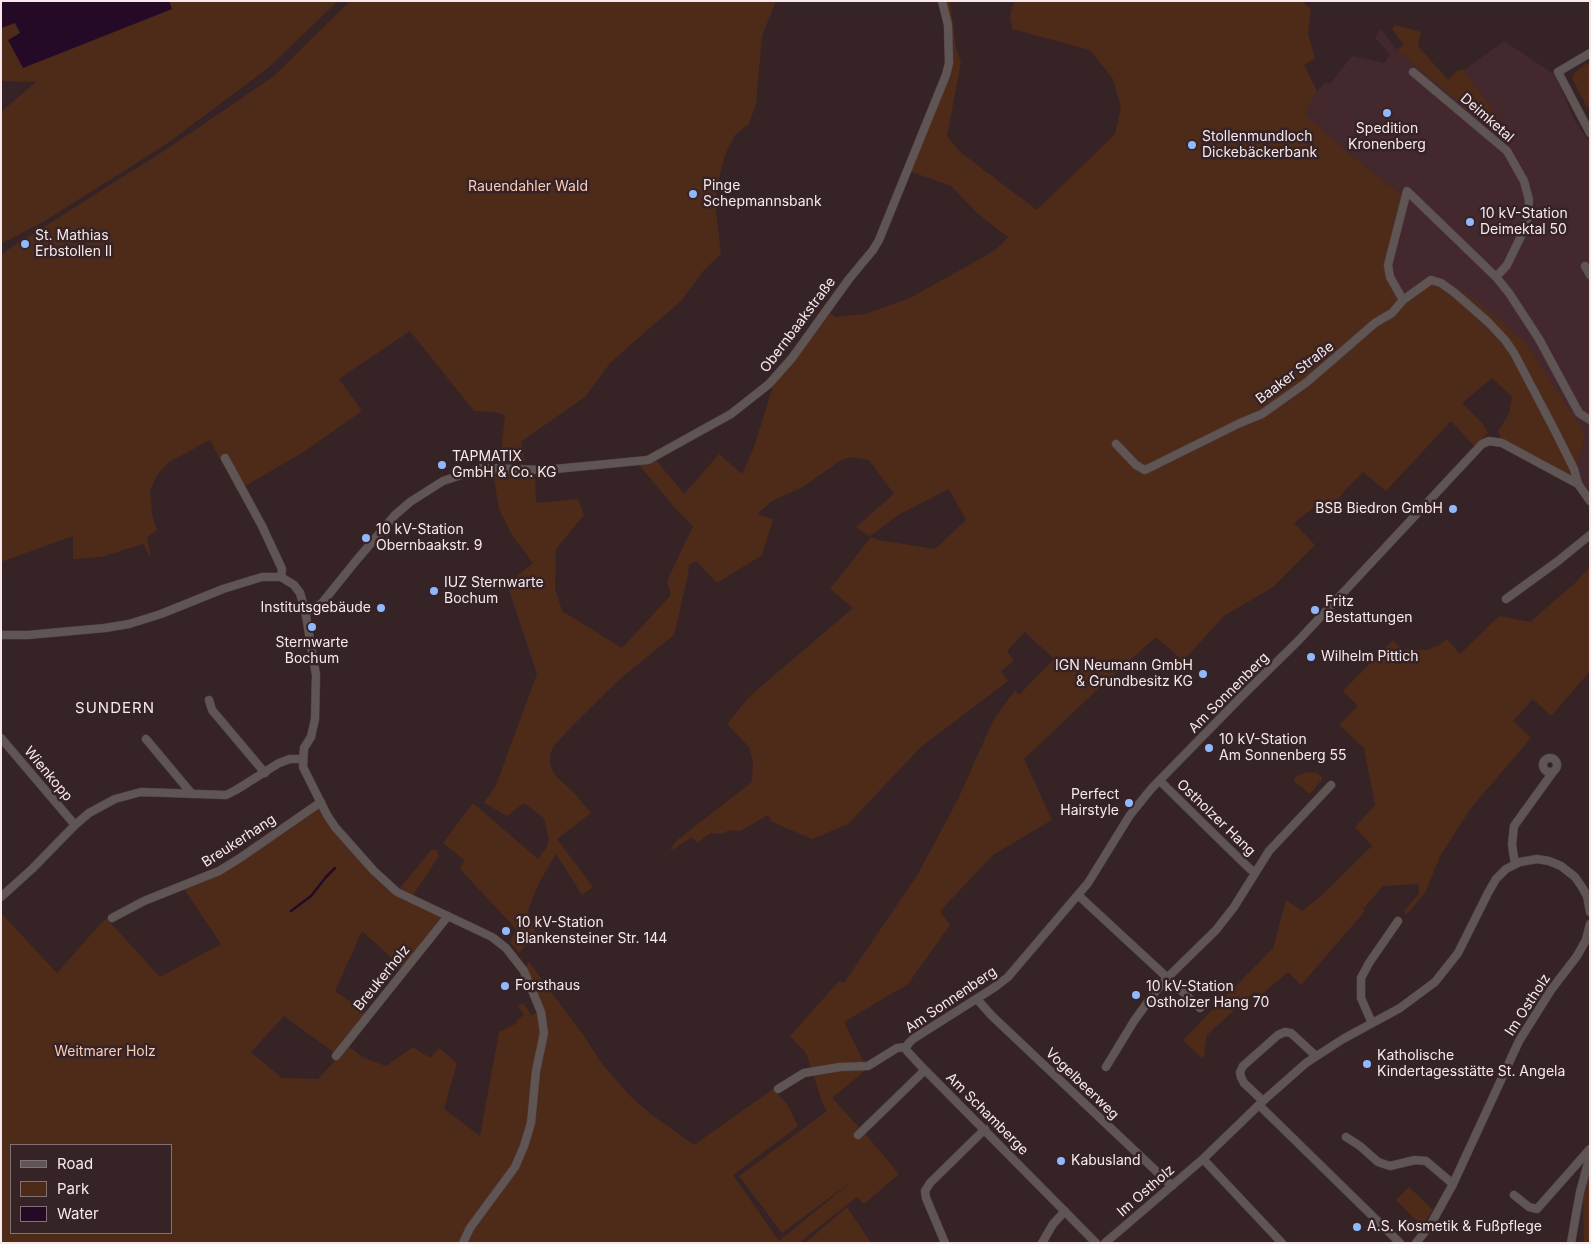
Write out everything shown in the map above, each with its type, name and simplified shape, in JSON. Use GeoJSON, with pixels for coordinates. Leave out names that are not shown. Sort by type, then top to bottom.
{"type":"FeatureCollection","features":[{"type":"Feature","properties":{"kind":"street","name":"Obernbaakstraße"},"geometry":{"type":"LineString","coordinates":[[305,613],[322,603],[395,515],[410,502],[443,481],[482,468],[545,470],[648,460],[731,414],[769,384],[792,358],[838,292],[879,240],[946,75],[949,63],[948,25],[942,1]]}},
{"type":"Feature","properties":{"kind":"street"},"geometry":{"type":"LineString","coordinates":[[1590,54],[1558,72],[1590,134]]}},
{"type":"Feature","properties":{"kind":"street","name":"Deimketal"},"geometry":{"type":"LineString","coordinates":[[1413,72],[1507,151],[1524,181],[1529,200],[1525,228],[1507,265],[1496,277]]}},
{"type":"Feature","properties":{"kind":"street"},"geometry":{"type":"LineString","coordinates":[[1403,300],[1390,277],[1388,265],[1407,191],[1496,277],[1509,293],[1539,339],[1579,413],[1590,420]]}},
{"type":"Feature","properties":{"kind":"street"},"geometry":{"type":"LineString","coordinates":[[1584,266],[1590,275]]}},
{"type":"Feature","properties":{"kind":"street","name":"Baaker Straße"},"geometry":{"type":"LineString","coordinates":[[1116,444],[1136,465],[1145,470],[1262,414],[1321,371],[1376,323],[1392,313],[1403,300],[1431,280],[1441,283],[1488,322],[1505,340],[1514,353],[1574,469],[1578,484]]}},
{"type":"Feature","properties":{"kind":"street","name":"Am Sonnenberg"},"geometry":{"type":"LineString","coordinates":[[778,1089],[804,1074],[840,1067],[868,1066],[897,1048],[906,1046],[913,1039],[1008,977],[1088,883],[1130,815],[1160,781],[1293,646],[1482,444],[1489,441],[1502,443],[1578,484],[1590,501]]}},
{"type":"Feature","properties":{"kind":"street"},"geometry":{"type":"LineString","coordinates":[[225,458],[235,471],[282,569],[281,576]]}},
{"type":"Feature","properties":{"kind":"street"},"geometry":{"type":"LineString","coordinates":[[1506,599],[1590,535]]}},
{"type":"Feature","properties":{"kind":"street"},"geometry":{"type":"LineString","coordinates":[[1,635],[28,635],[128,624],[161,614],[236,584],[262,577],[281,576],[294,585],[300,593],[305,613],[314,666],[316,691],[313,730],[304,748],[303,766],[321,802],[336,828],[386,883],[397,892],[499,942],[513,956],[531,985],[544,1024],[536,1071],[531,1123],[524,1146],[515,1167],[470,1228],[463,1243]]}},
{"type":"Feature","properties":{"kind":"street"},"geometry":{"type":"LineString","coordinates":[[209,700],[212,710],[264,772]]}},
{"type":"Feature","properties":{"kind":"street","name":"Wienkopp"},"geometry":{"type":"LineString","coordinates":[[1,738],[75,825]]}},
{"type":"Feature","properties":{"kind":"street"},"geometry":{"type":"LineString","coordinates":[[146,739],[192,794]]}},
{"type":"Feature","properties":{"kind":"street"},"geometry":{"type":"LineString","coordinates":[[1,896],[32,869],[75,825],[101,806],[115,799],[129,794],[149,792],[226,795],[279,763],[290,759],[303,759]]}},
{"type":"Feature","properties":{"kind":"street"},"geometry":{"type":"LineString","coordinates":[[1515,864],[1512,845],[1514,826],[1553,772]]}},
{"type":"Feature","properties":{"kind":"street","name":"Ostholzer Hang"},"geometry":{"type":"LineString","coordinates":[[1160,781],[1214,835],[1255,872]]}},
{"type":"Feature","properties":{"kind":"street","name":"Ostholzer Hang"},"geometry":{"type":"LineString","coordinates":[[1106,1067],[1134,1021],[1167,978],[1220,925],[1238,901],[1269,851],[1331,784]]}},
{"type":"Feature","properties":{"kind":"street","name":"Breukerhang"},"geometry":{"type":"LineString","coordinates":[[112,918],[144,901],[219,871],[321,802]]}},
{"type":"Feature","properties":{"kind":"street","name":"Im Ostholz"},"geometry":{"type":"LineString","coordinates":[[1105,1243],[1203,1159],[1261,1103],[1316,1056],[1413,1000],[1430,987],[1458,953],[1493,884],[1501,874],[1515,864],[1537,859],[1561,866],[1582,887],[1590,912]]}},
{"type":"Feature","properties":{"kind":"street"},"geometry":{"type":"LineString","coordinates":[[1078,895],[1200,1008]]}},
{"type":"Feature","properties":{"kind":"street","name":"Breukerholz"},"geometry":{"type":"LineString","coordinates":[[336,1056],[448,916]]}},
{"type":"Feature","properties":{"kind":"street"},"geometry":{"type":"LineString","coordinates":[[1372,1023],[1360,998],[1361,978],[1398,921]]}},
{"type":"Feature","properties":{"kind":"street","name":"Im Ostholz"},"geometry":{"type":"LineString","coordinates":[[1416,1243],[1431,1224],[1453,1184],[1519,1041],[1551,990],[1577,956],[1586,940],[1590,924]]}},
{"type":"Feature","properties":{"kind":"street","name":"Vogelbeerweg"},"geometry":{"type":"LineString","coordinates":[[977,999],[1172,1186]]}},
{"type":"Feature","properties":{"kind":"street"},"geometry":{"type":"LineString","coordinates":[[1316,1056],[1291,1034],[1286,1032],[1278,1035],[1243,1066],[1240,1072],[1241,1077],[1261,1103],[1400,1243]]}},
{"type":"Feature","properties":{"kind":"street","name":"Am Sonnenberg"},"geometry":{"type":"LineString","coordinates":[[906,1046],[911,1055],[925,1070]]}},
{"type":"Feature","properties":{"kind":"street","name":"Am Schamberge"},"geometry":{"type":"LineString","coordinates":[[858,1135],[925,1070],[1096,1243]]}},
{"type":"Feature","properties":{"kind":"street"},"geometry":{"type":"LineString","coordinates":[[945,1243],[926,1198],[926,1191],[930,1183],[985,1130]]}},
{"type":"Feature","properties":{"kind":"street"},"geometry":{"type":"LineString","coordinates":[[1346,1137],[1360,1146],[1378,1162],[1390,1166],[1415,1160],[1426,1161],[1453,1184]]}},
{"type":"Feature","properties":{"kind":"street"},"geometry":{"type":"LineString","coordinates":[[1514,1195],[1529,1207],[1536,1208],[1590,1149]]}},
{"type":"Feature","properties":{"kind":"street"},"geometry":{"type":"LineString","coordinates":[[1571,1243],[1580,1192],[1590,1156]]}},
{"type":"Feature","properties":{"kind":"street"},"geometry":{"type":"LineString","coordinates":[[1203,1159],[1282,1243]]}},
{"type":"Feature","properties":{"kind":"street"},"geometry":{"type":"LineString","coordinates":[[1042,1243],[1053,1224],[1065,1211]]}},
{"type":"Feature","properties":{"kind":"shaded area"},"geometry":{"type":"Polygon","coordinates":[[[1381,29],[1397,50],[1498,134],[1504,126],[1464,70],[1504,41],[1555,75],[1575,121],[1590,143],[1590,507],[1578,486],[1577,464],[1585,434],[1409,291],[1397,297],[1384,267],[1402,195],[1347,152],[1305,114],[1317,91],[1326,82],[1330,84],[1352,56],[1385,63],[1390,54],[1375,38],[1381,29]]]}},
{"type":"Feature","properties":{"kind":"green space"},"geometry":{"type":"Polygon","coordinates":[[[1,1],[338,1],[268,68],[165,145],[43,222],[1,244],[1,112],[36,82],[1,81],[1,1]]]}},
{"type":"Feature","properties":{"kind":"green space","name":"Rauendahler Wald"},"geometry":{"type":"Polygon","coordinates":[[[350,1],[776,1],[762,36],[756,104],[749,124],[735,135],[725,155],[717,185],[716,211],[721,254],[704,270],[682,300],[610,363],[586,396],[521,442],[525,462],[500,461],[505,415],[474,411],[410,331],[339,379],[362,411],[305,451],[237,491],[210,440],[169,462],[157,475],[150,491],[152,514],[157,530],[147,537],[151,558],[143,544],[101,557],[73,559],[73,536],[1,562],[1,254],[170,147],[274,76],[350,1]]]}},
{"type":"Feature","properties":{"kind":"green space","name":"Weitmarer Holz"},"geometry":{"type":"Polygon","coordinates":[[[945,1],[950,1],[956,48],[961,62],[947,136],[960,152],[1037,210],[1115,134],[1121,108],[1113,79],[1090,50],[1012,29],[1010,16],[1014,1],[1302,1],[1311,9],[1308,33],[1315,58],[1304,65],[1317,91],[1305,114],[1347,152],[1402,195],[1384,266],[1397,296],[1409,291],[1424,278],[1435,275],[1478,302],[1526,343],[1585,434],[1577,464],[1578,486],[1504,446],[1498,431],[1509,414],[1512,397],[1492,378],[1462,403],[1483,424],[1488,433],[1474,446],[1451,421],[1386,491],[1363,472],[1346,489],[1334,505],[1322,501],[1294,523],[1315,545],[1273,587],[1224,616],[1183,661],[1156,637],[1024,759],[1052,820],[993,855],[940,911],[950,925],[908,984],[844,1022],[867,1069],[832,1098],[899,1174],[864,1204],[857,1197],[799,1243],[1,1243],[1,913],[57,973],[102,922],[107,919],[160,977],[221,944],[184,889],[319,807],[336,832],[372,876],[395,896],[443,918],[404,969],[362,931],[335,991],[368,1014],[336,1054],[284,1016],[251,1052],[282,1078],[318,1079],[348,1046],[362,1057],[386,1066],[413,1047],[430,1058],[439,1048],[457,1063],[444,1109],[480,1136],[499,1032],[517,1023],[516,1021],[524,1015],[518,1006],[523,1003],[531,1014],[528,1017],[537,1012],[520,975],[529,962],[603,1065],[632,1098],[694,1145],[773,1089],[787,1104],[798,1126],[733,1175],[779,1241],[855,1179],[782,1233],[739,1176],[827,1111],[806,1053],[790,1036],[839,981],[844,983],[918,874],[958,799],[993,721],[1009,698],[1015,691],[1019,695],[1054,659],[1025,632],[1007,651],[1014,661],[1001,671],[1008,681],[921,747],[848,824],[812,839],[772,822],[768,815],[740,831],[729,830],[722,834],[711,833],[697,843],[692,837],[674,849],[670,849],[676,841],[752,782],[753,763],[749,747],[727,724],[750,696],[853,608],[830,589],[871,537],[878,540],[935,549],[966,520],[949,489],[900,514],[870,536],[856,527],[894,494],[869,460],[850,457],[840,461],[801,488],[772,501],[759,512],[758,515],[773,519],[762,555],[717,583],[696,561],[689,565],[674,635],[621,678],[553,747],[550,763],[554,774],[591,813],[557,839],[593,887],[582,895],[556,854],[539,883],[528,910],[536,933],[519,953],[510,942],[516,929],[460,869],[464,860],[443,843],[473,803],[538,859],[549,840],[544,818],[524,803],[507,816],[484,803],[496,785],[537,674],[507,584],[533,563],[512,535],[499,509],[493,472],[535,474],[536,503],[578,499],[584,515],[556,549],[555,588],[562,611],[622,648],[671,595],[667,581],[693,526],[675,508],[639,465],[656,460],[684,494],[719,454],[742,474],[754,447],[774,383],[827,311],[835,317],[865,314],[910,298],[994,251],[1016,230],[1008,237],[977,213],[951,186],[909,171],[952,64],[951,27],[945,1]]]}},
{"type":"Feature","properties":{"kind":"green space"},"geometry":{"type":"Polygon","coordinates":[[[1395,25],[1421,32],[1418,46],[1448,80],[1458,70],[1464,70],[1505,127],[1498,135],[1397,50],[1404,45],[1392,29],[1395,25]]]}},
{"type":"Feature","properties":{"kind":"green space"},"geometry":{"type":"Polygon","coordinates":[[[1586,64],[1590,67],[1590,108],[1587,107],[1572,78],[1574,73],[1586,64]]]}},
{"type":"Feature","properties":{"kind":"green space"},"geometry":{"type":"Polygon","coordinates":[[[1590,567],[1590,671],[1551,716],[1533,699],[1513,721],[1531,738],[1471,808],[1440,856],[1425,893],[1406,915],[1404,911],[1419,894],[1418,884],[1383,886],[1363,909],[1365,911],[1301,985],[1288,972],[1261,995],[1255,991],[1207,1035],[1204,1052],[1206,1054],[1202,1058],[1183,1040],[1273,948],[1286,900],[1302,911],[1321,896],[1372,846],[1355,827],[1375,805],[1364,748],[1339,725],[1358,706],[1343,691],[1393,640],[1401,649],[1427,650],[1447,639],[1460,654],[1499,616],[1530,622],[1575,583],[1590,567]]]}},
{"type":"Feature","properties":{"kind":"green space"},"geometry":{"type":"Polygon","coordinates":[[[1307,772],[1317,773],[1323,778],[1310,794],[1295,782],[1294,779],[1296,776],[1307,772]]]}},
{"type":"Feature","properties":{"kind":"green space"},"geometry":{"type":"Polygon","coordinates":[[[431,850],[437,850],[439,856],[413,895],[400,888],[431,850]]]}},
{"type":"Feature","properties":{"kind":"green space"},"geometry":{"type":"Polygon","coordinates":[[[1590,1169],[1590,1243],[1584,1243],[1583,1200],[1590,1169]]]}},
{"type":"Feature","properties":{"kind":"green space"},"geometry":{"type":"Polygon","coordinates":[[[1409,1187],[1433,1210],[1422,1226],[1396,1200],[1409,1187]]]}},
{"type":"Feature","properties":{"kind":"green space"},"geometry":{"type":"Polygon","coordinates":[[[847,1207],[871,1243],[805,1243],[847,1207]]]}},
{"type":"Feature","properties":{"kind":"water"},"geometry":{"type":"Polygon","coordinates":[[[1,1],[169,1],[172,9],[23,68],[8,40],[20,33],[15,23],[1,28],[1,1]]]}},
{"type":"Feature","properties":{"kind":"waterway"},"geometry":{"type":"LineString","coordinates":[[291,911],[311,896],[335,868]]}},
{"type":"Feature","properties":{"kind":"place","name":"Spedition Kronenberg"},"geometry":{"type":"Point","coordinates":[1387,113]}},
{"type":"Feature","properties":{"kind":"place","name":"Stollenmundloch Dickebäckerbank"},"geometry":{"type":"Point","coordinates":[1192,145]}},
{"type":"Feature","properties":{"kind":"place","name":"Pinge Schepmannsbank"},"geometry":{"type":"Point","coordinates":[693,194]}},
{"type":"Feature","properties":{"kind":"place","name":"10 kV-Station Deimektal 50"},"geometry":{"type":"Point","coordinates":[1470,222]}},
{"type":"Feature","properties":{"kind":"place","name":"St. Mathias Erbstollen II"},"geometry":{"type":"Point","coordinates":[25,244]}},
{"type":"Feature","properties":{"kind":"place","name":"TAPMATIX GmbH & Co. KG"},"geometry":{"type":"Point","coordinates":[442,465]}},
{"type":"Feature","properties":{"kind":"place","name":"BSB Biedron GmbH"},"geometry":{"type":"Point","coordinates":[1453,509]}},
{"type":"Feature","properties":{"kind":"place","name":"10 kV-Station Obernbaakstr. 9"},"geometry":{"type":"Point","coordinates":[366,538]}},
{"type":"Feature","properties":{"kind":"place","name":"IUZ Sternwarte Bochum"},"geometry":{"type":"Point","coordinates":[434,591]}},
{"type":"Feature","properties":{"kind":"place","name":"Institutsgebäude"},"geometry":{"type":"Point","coordinates":[381,608]}},
{"type":"Feature","properties":{"kind":"place","name":"Fritz Bestattungen"},"geometry":{"type":"Point","coordinates":[1315,610]}},
{"type":"Feature","properties":{"kind":"place","name":"Sternwarte Bochum"},"geometry":{"type":"Point","coordinates":[312,627]}},
{"type":"Feature","properties":{"kind":"place","name":"Wilhelm Pittich"},"geometry":{"type":"Point","coordinates":[1311,657]}},
{"type":"Feature","properties":{"kind":"place","name":"IGN Neumann GmbH & Grundbesitz KG"},"geometry":{"type":"Point","coordinates":[1203,674]}},
{"type":"Feature","properties":{"kind":"place","name":"10 kV-Station Am Sonnenberg 55"},"geometry":{"type":"Point","coordinates":[1209,748]}},
{"type":"Feature","properties":{"kind":"place","name":"Perfect Hairstyle"},"geometry":{"type":"Point","coordinates":[1129,803]}},
{"type":"Feature","properties":{"kind":"place","name":"10 kV-Station Blankensteiner Str. 144"},"geometry":{"type":"Point","coordinates":[506,931]}},
{"type":"Feature","properties":{"kind":"place","name":"Forsthaus"},"geometry":{"type":"Point","coordinates":[505,986]}},
{"type":"Feature","properties":{"kind":"place","name":"10 kV-Station Ostholzer Hang 70"},"geometry":{"type":"Point","coordinates":[1136,995]}},
{"type":"Feature","properties":{"kind":"place","name":"Katholische Kindertagesstätte St. Angela"},"geometry":{"type":"Point","coordinates":[1367,1064]}},
{"type":"Feature","properties":{"kind":"place","name":"Kabusland"},"geometry":{"type":"Point","coordinates":[1061,1161]}},
{"type":"Feature","properties":{"kind":"place","name":"A.S. Kosmetik & Fußpflege"},"geometry":{"type":"Point","coordinates":[1357,1227]}},
{"type":"Feature","properties":{"kind":"district","name":"SUNDERN"},"geometry":{"type":"Point","coordinates":[115,708]}}]}
